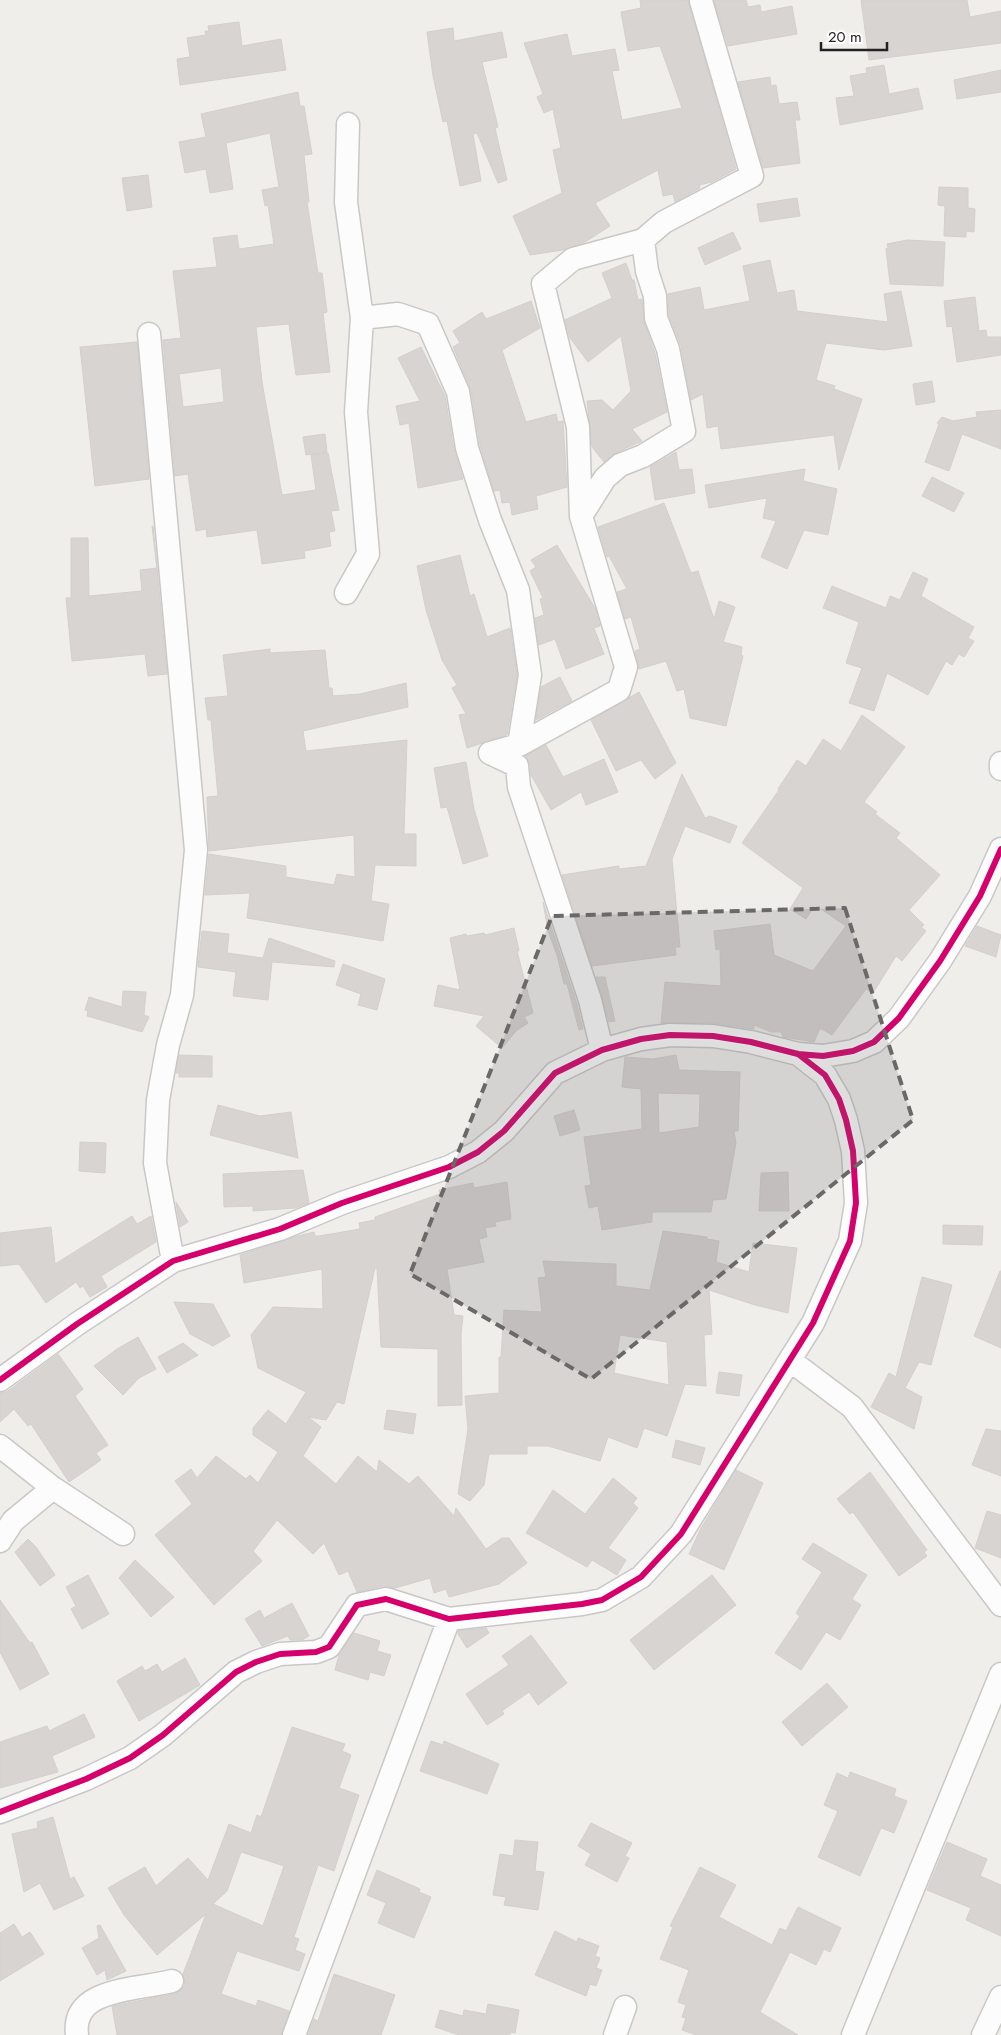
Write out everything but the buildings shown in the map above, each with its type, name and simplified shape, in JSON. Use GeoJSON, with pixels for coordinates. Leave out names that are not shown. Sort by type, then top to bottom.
{"type":"FeatureCollection","features":[{"type":"Feature","properties":{"kind":"street"},"geometry":{"type":"LineString","coordinates":[[602,1050],[590,1000],[519,787],[517,766],[490,753],[519,745],[619,690],[626,667],[581,516],[578,427],[543,284],[573,259],[643,240],[664,222],[752,176],[701,1]]}},
{"type":"Feature","properties":{"kind":"street"},"geometry":{"type":"LineString","coordinates":[[346,594],[368,554],[356,412],[362,318],[346,202],[348,124]]}},
{"type":"Feature","properties":{"kind":"street"},"geometry":{"type":"LineString","coordinates":[[581,516],[605,478],[620,465],[644,456],[684,431],[668,348],[656,318],[655,296],[647,271],[643,240]]}},
{"type":"Feature","properties":{"kind":"street"},"geometry":{"type":"LineString","coordinates":[[362,318],[398,314],[428,324],[458,392],[467,448],[490,520],[518,590],[530,675],[519,745]]}},
{"type":"Feature","properties":{"kind":"street"},"geometry":{"type":"LineString","coordinates":[[149,334],[196,850],[182,995],[168,1045],[158,1100],[155,1163],[174,1261]]}},
{"type":"Feature","properties":{"kind":"street"},"geometry":{"type":"LineString","coordinates":[[1001,763],[1001,769]]}},
{"type":"Feature","properties":{"kind":"street"},"geometry":{"type":"LineString","coordinates":[[0,1380],[77,1324],[174,1261],[280,1229],[342,1203],[449,1167],[478,1152],[504,1131],[555,1074],[602,1050],[641,1039],[679,1035],[713,1036],[751,1042],[798,1054],[823,1056],[853,1051],[874,1042],[899,1018],[940,961],[980,896],[1001,849]]}},
{"type":"Feature","properties":{"kind":"street"},"geometry":{"type":"LineString","coordinates":[[0,1812],[86,1779],[130,1758],[163,1735],[242,1669],[280,1654],[316,1652],[329,1646],[357,1605],[386,1599],[449,1619],[582,1604],[602,1600],[641,1577],[681,1534],[693,1517],[717,1474],[791,1361],[813,1323],[850,1241],[855,1222],[856,1203],[853,1151],[846,1120],[839,1099],[825,1075],[798,1054]]}},
{"type":"Feature","properties":{"kind":"street"},"geometry":{"type":"LineString","coordinates":[[791,1361],[852,1406],[1001,1605]]}},
{"type":"Feature","properties":{"kind":"street"},"geometry":{"type":"LineString","coordinates":[[0,1446],[53,1488],[123,1534]]}},
{"type":"Feature","properties":{"kind":"street"},"geometry":{"type":"LineString","coordinates":[[0,1541],[13,1521],[53,1488]]}},
{"type":"Feature","properties":{"kind":"street"},"geometry":{"type":"LineString","coordinates":[[294,2035],[449,1619]]}},
{"type":"Feature","properties":{"kind":"street"},"geometry":{"type":"LineString","coordinates":[[856,2034],[1001,1674]]}},
{"type":"Feature","properties":{"kind":"street"},"geometry":{"type":"LineString","coordinates":[[77,2035],[76,2024],[79,2014],[85,2005],[96,1997],[172,1981]]}},
{"type":"Feature","properties":{"kind":"street"},"geometry":{"type":"LineString","coordinates":[[983,2035],[1001,1997]]}},
{"type":"Feature","properties":{"kind":"street"},"geometry":{"type":"LineString","coordinates":[[615,2035],[625,2007]]}},
{"type":"Feature","properties":{"kind":"highlighted area"},"geometry":{"type":"Polygon","coordinates":[[[845,908],[913,1120],[591,1379],[410,1274],[552,916],[845,908]]]}},
{"type":"Feature","properties":{"kind":"cycle path"},"geometry":{"type":"LineString","coordinates":[[0,1380],[77,1324],[173,1261],[280,1229],[342,1203],[449,1167],[478,1152],[504,1131],[555,1073],[602,1050],[641,1039],[670,1035],[713,1036],[751,1042],[798,1054],[823,1056],[853,1051],[874,1042],[899,1018],[940,961],[980,896],[1001,849]]}},
{"type":"Feature","properties":{"kind":"cycle path"},"geometry":{"type":"LineString","coordinates":[[0,1812],[86,1779],[130,1758],[163,1735],[236,1672],[256,1662],[280,1654],[316,1652],[329,1647],[357,1605],[386,1599],[449,1619],[582,1604],[602,1600],[641,1577],[681,1534],[813,1323],[850,1241],[856,1203],[853,1151],[846,1120],[839,1099],[825,1075],[798,1054]]}}]}
